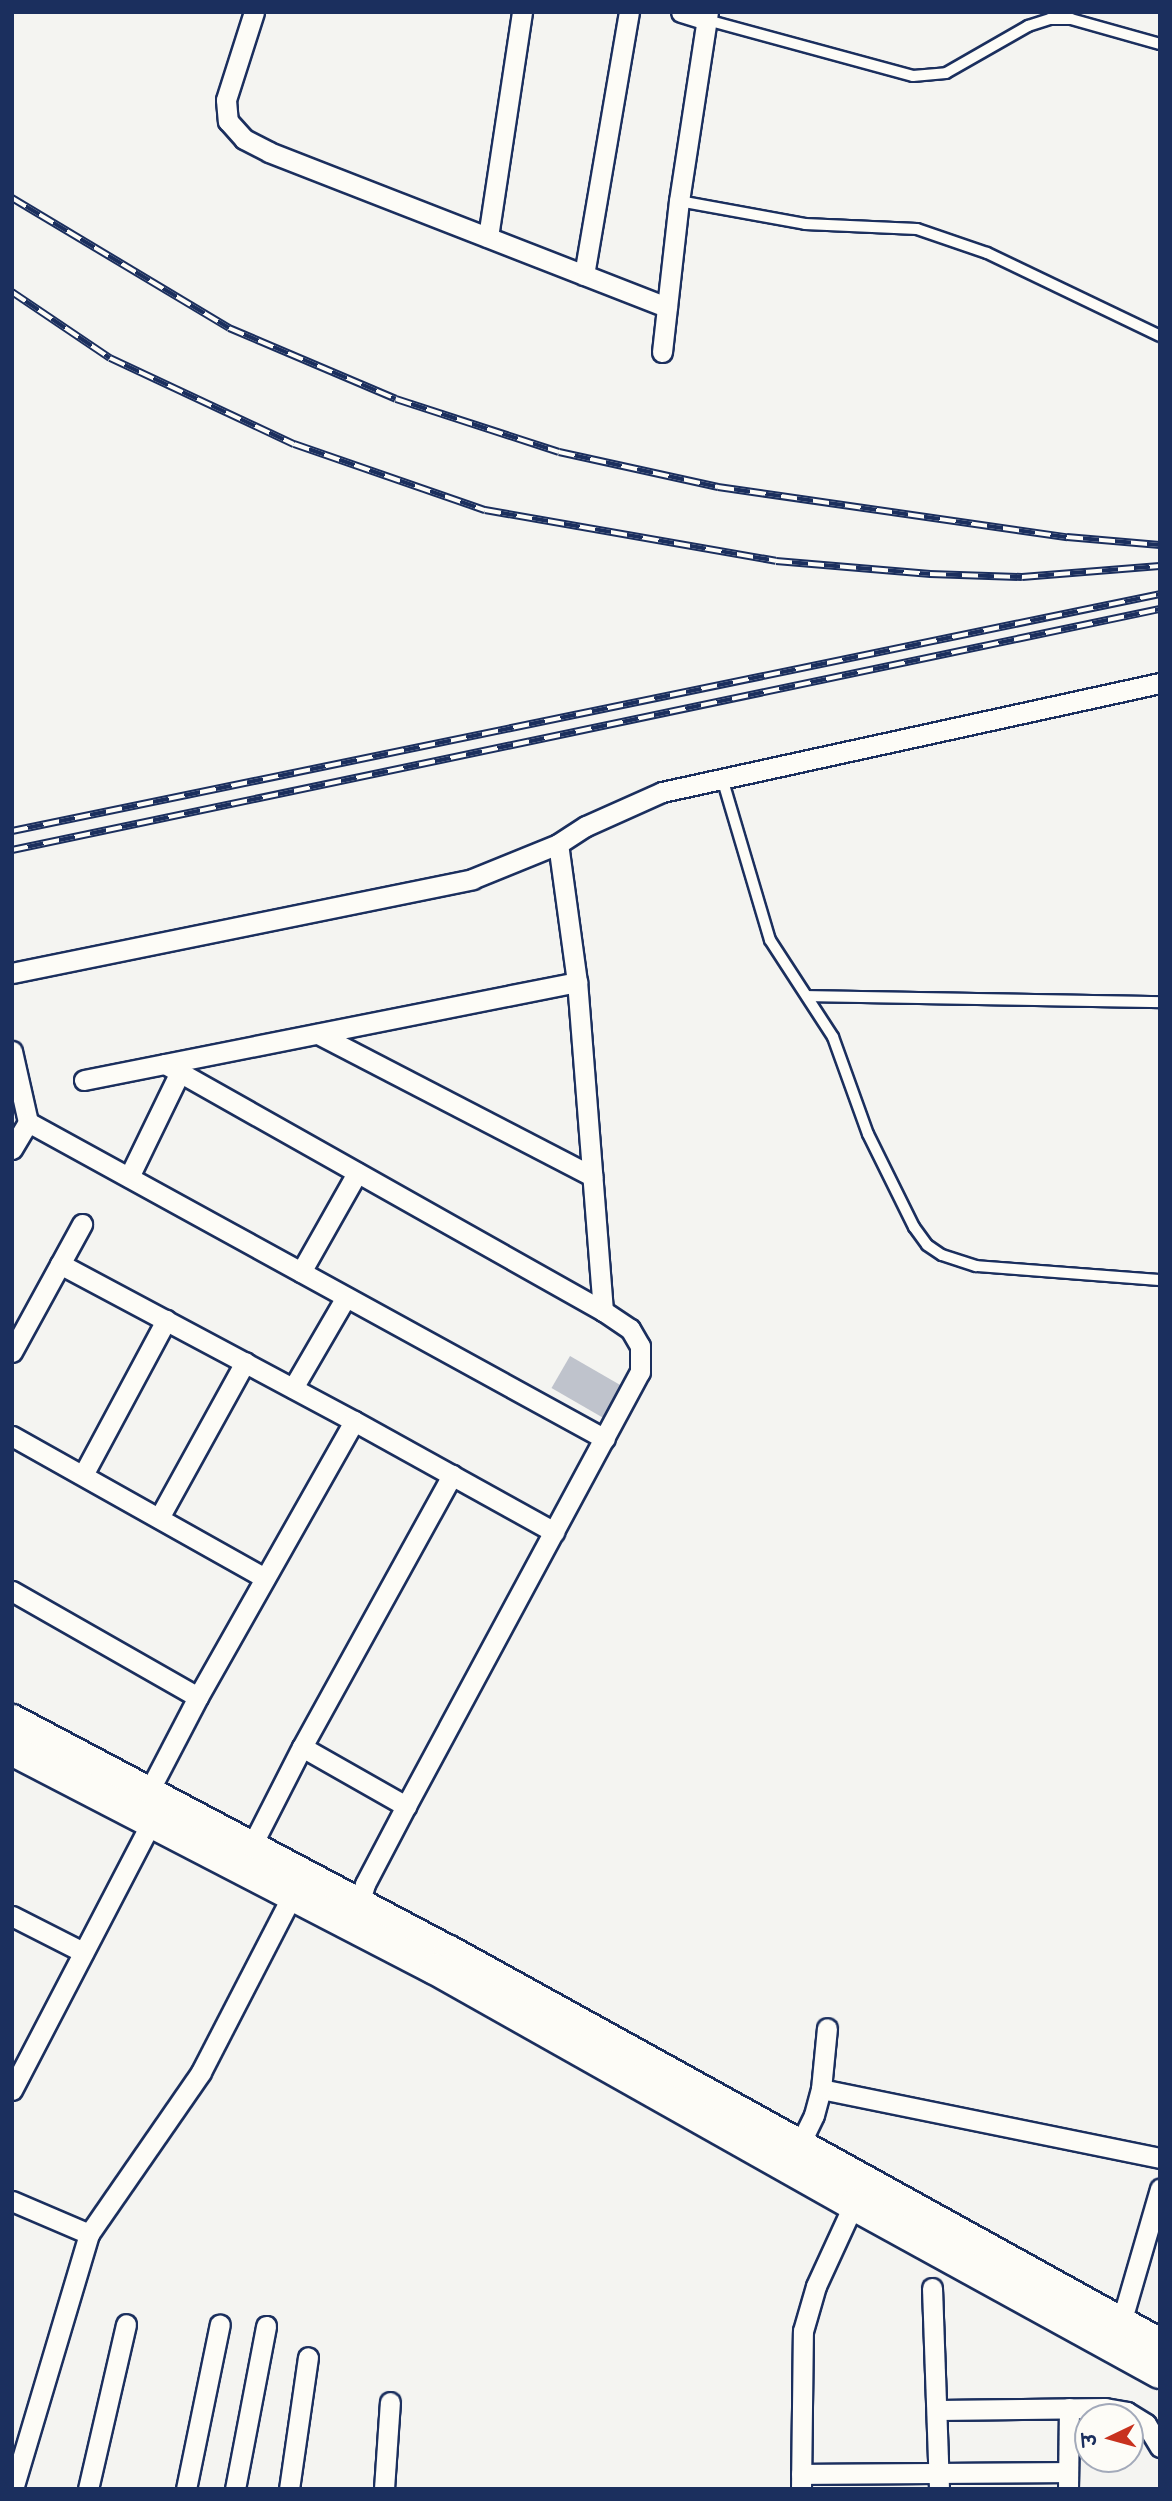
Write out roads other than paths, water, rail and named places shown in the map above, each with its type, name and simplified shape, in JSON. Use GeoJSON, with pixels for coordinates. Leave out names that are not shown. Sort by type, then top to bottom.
{"type":"FeatureCollection","features":[{"type":"Feature","properties":{"kind":"main road"},"geometry":{"type":"LineString","coordinates":[[12,1720],[154,1806],[292,1896],[630,2066],[799,2146],[858,2193],[1160,2344]]}},
{"type":"Feature","properties":{"kind":"main road"},"geometry":{"type":"LineString","coordinates":[[12,1750],[154,1806],[250,1849],[449,1951],[630,2066],[858,2193],[1160,2373]]}},
{"type":"Feature","properties":{"kind":"street"},"geometry":{"type":"LineString","coordinates":[[254,12],[226,100],[228,121],[244,139],[269,152],[667,307]]}},
{"type":"Feature","properties":{"kind":"street"},"geometry":{"type":"LineString","coordinates":[[488,237],[522,12]]}},
{"type":"Feature","properties":{"kind":"street"},"geometry":{"type":"LineString","coordinates":[[584,275],[629,12]]}},
{"type":"Feature","properties":{"kind":"street"},"geometry":{"type":"LineString","coordinates":[[662,352],[680,201],[707,16],[681,12]]}},
{"type":"Feature","properties":{"kind":"street"},"geometry":{"type":"LineString","coordinates":[[12,973],[471,879],[558,844],[586,825],[662,792],[1160,683]]}},
{"type":"Feature","properties":{"kind":"street"},"geometry":{"type":"LineString","coordinates":[[558,844],[578,982],[603,1311]]}},
{"type":"Feature","properties":{"kind":"street"},"geometry":{"type":"LineString","coordinates":[[84,1080],[172,1068],[318,1034],[578,982]]}},
{"type":"Feature","properties":{"kind":"street"},"geometry":{"type":"LineString","coordinates":[[318,1034],[592,1176]]}},
{"type":"Feature","properties":{"kind":"street"},"geometry":{"type":"LineString","coordinates":[[12,1051],[28,1122],[12,1149]]}},
{"type":"Feature","properties":{"kind":"street"},"geometry":{"type":"LineString","coordinates":[[172,1068],[603,1311],[630,1329],[640,1346],[640,1372],[406,1805],[365,1884],[359,1905]]}},
{"type":"Feature","properties":{"kind":"street"},"geometry":{"type":"LineString","coordinates":[[129,1177],[172,1068]]}},
{"type":"Feature","properties":{"kind":"street"},"geometry":{"type":"LineString","coordinates":[[28,1122],[605,1438]]}},
{"type":"Feature","properties":{"kind":"street"},"geometry":{"type":"LineString","coordinates":[[301,1272],[357,1173]]}},
{"type":"Feature","properties":{"kind":"street"},"geometry":{"type":"LineString","coordinates":[[12,1352],[82,1224]]}},
{"type":"Feature","properties":{"kind":"street"},"geometry":{"type":"LineString","coordinates":[[60,1264],[354,1421],[554,1532]]}},
{"type":"Feature","properties":{"kind":"street"},"geometry":{"type":"LineString","coordinates":[[293,1388],[346,1297]]}},
{"type":"Feature","properties":{"kind":"street"},"geometry":{"type":"LineString","coordinates":[[83,1475],[166,1320]]}},
{"type":"Feature","properties":{"kind":"street"},"geometry":{"type":"LineString","coordinates":[[159,1518],[245,1362]]}},
{"type":"Feature","properties":{"kind":"street"},"geometry":{"type":"LineString","coordinates":[[12,2090],[17,2067],[83,1952],[154,1806],[198,1697],[354,1421]]}},
{"type":"Feature","properties":{"kind":"street"},"geometry":{"type":"LineString","coordinates":[[12,1436],[265,1578]]}},
{"type":"Feature","properties":{"kind":"street"},"geometry":{"type":"LineString","coordinates":[[250,1849],[302,1747],[452,1475]]}},
{"type":"Feature","properties":{"kind":"street"},"geometry":{"type":"LineString","coordinates":[[12,1591],[198,1697]]}},
{"type":"Feature","properties":{"kind":"street"},"geometry":{"type":"LineString","coordinates":[[302,1747],[406,1805]]}},
{"type":"Feature","properties":{"kind":"street"},"geometry":{"type":"LineString","coordinates":[[13,2489],[89,2234],[201,2072],[292,1896]]}},
{"type":"Feature","properties":{"kind":"street"},"geometry":{"type":"LineString","coordinates":[[12,1916],[83,1952]]}},
{"type":"Feature","properties":{"kind":"street"},"geometry":{"type":"LineString","coordinates":[[799,2146],[814,2116],[821,2089],[827,2028]]}},
{"type":"Feature","properties":{"kind":"street"},"geometry":{"type":"LineString","coordinates":[[821,2089],[1160,2158]]}},
{"type":"Feature","properties":{"kind":"street"},"geometry":{"type":"LineString","coordinates":[[1121,2323],[1160,2189]]}},
{"type":"Feature","properties":{"kind":"street"},"geometry":{"type":"LineString","coordinates":[[858,2193],[816,2286],[803,2331],[801,2481],[1067,2481],[1069,2408]]}},
{"type":"Feature","properties":{"kind":"street"},"geometry":{"type":"LineString","coordinates":[[12,2201],[89,2234]]}},
{"type":"Feature","properties":{"kind":"street"},"geometry":{"type":"LineString","coordinates":[[932,2288],[939,2481]]}},
{"type":"Feature","properties":{"kind":"street"},"geometry":{"type":"LineString","coordinates":[[186,2489],[220,2324]]}},
{"type":"Feature","properties":{"kind":"street"},"geometry":{"type":"LineString","coordinates":[[88,2489],[126,2325]]}},
{"type":"Feature","properties":{"kind":"street"},"geometry":{"type":"LineString","coordinates":[[235,2489],[266,2326]]}},
{"type":"Feature","properties":{"kind":"street"},"geometry":{"type":"LineString","coordinates":[[289,2489],[308,2357]]}},
{"type":"Feature","properties":{"kind":"street"},"geometry":{"type":"LineString","coordinates":[[384,2489],[390,2402]]}},
{"type":"Feature","properties":{"kind":"street"},"geometry":{"type":"LineString","coordinates":[[938,2410],[1069,2408],[1127,2412],[1146,2424],[1160,2447]]}},
{"type":"Feature","properties":{"kind":"lane"},"geometry":{"type":"LineString","coordinates":[[707,16],[913,76],[946,74],[1028,26],[1050,19],[1071,19],[1160,44]]}},
{"type":"Feature","properties":{"kind":"lane"},"geometry":{"type":"LineString","coordinates":[[680,201],[805,224],[917,229],[988,253],[1160,336]]}},
{"type":"Feature","properties":{"kind":"lane"},"geometry":{"type":"LineString","coordinates":[[722,778],[770,940],[833,1037],[868,1134],[914,1227],[926,1245],[942,1255],[976,1266],[1160,1280]]}},
{"type":"Feature","properties":{"kind":"lane"},"geometry":{"type":"LineString","coordinates":[[808,996],[1160,1002]]}},
{"type":"Feature","properties":{"kind":"railway"},"geometry":{"type":"LineString","coordinates":[[12,198],[229,328],[396,399],[559,452],[718,487],[1067,537],[1160,545]]}},
{"type":"Feature","properties":{"kind":"railway"},"geometry":{"type":"LineString","coordinates":[[12,292],[110,358],[294,444],[485,510],[776,561],[930,574],[1022,577],[1160,566]]}},
{"type":"Feature","properties":{"kind":"railway"},"geometry":{"type":"LineString","coordinates":[[12,831],[1160,594]]}},
{"type":"Feature","properties":{"kind":"railway"},"geometry":{"type":"LineString","coordinates":[[12,850],[1160,609]]}}]}
